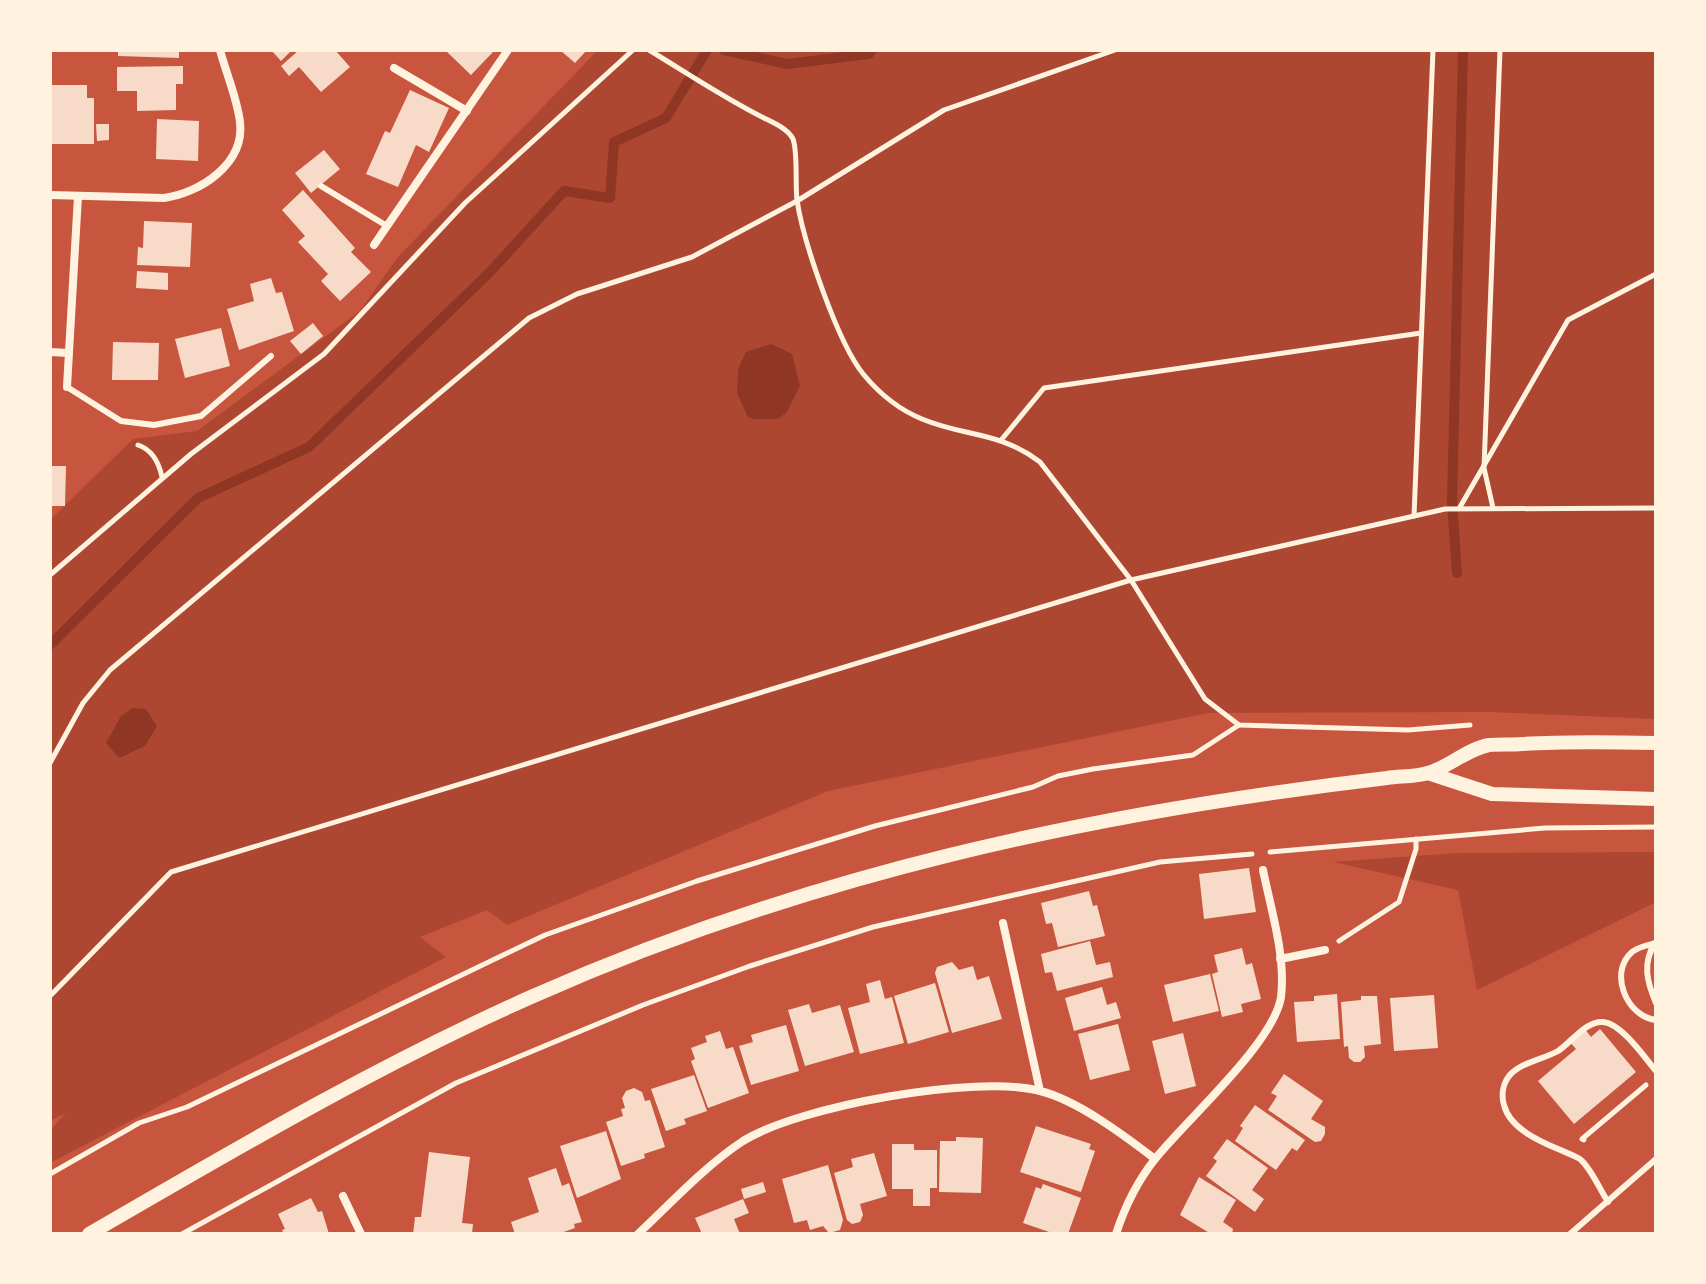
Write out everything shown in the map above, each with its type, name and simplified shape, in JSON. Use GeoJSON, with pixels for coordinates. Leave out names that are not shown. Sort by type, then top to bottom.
{"type":"FeatureCollection","features":[{"type":"Feature","properties":{"kind":"street"},"geometry":{"type":"LineString","coordinates":[[50,195],[183,196],[221,172],[232,155],[240,124],[220,50]]}},
{"type":"Feature","properties":{"kind":"street"},"geometry":{"type":"LineString","coordinates":[[374,245],[508,50]]}},
{"type":"Feature","properties":{"kind":"street"},"geometry":{"type":"LineString","coordinates":[[394,68],[467,111]]}},
{"type":"Feature","properties":{"kind":"street"},"geometry":{"type":"LineString","coordinates":[[67,387],[78,196]]}},
{"type":"Feature","properties":{"kind":"street"},"geometry":{"type":"LineString","coordinates":[[50,352],[69,353]]}},
{"type":"Feature","properties":{"kind":"street"},"geometry":{"type":"LineString","coordinates":[[89,1234],[286,1120],[405,1056],[532,996],[739,915],[820,889],[936,857],[1107,819],[1253,794],[1428,773],[1486,745],[1574,741],[1656,743]]}},
{"type":"Feature","properties":{"kind":"street"},"geometry":{"type":"LineString","coordinates":[[1428,773],[1492,794],[1656,799]]}},
{"type":"Feature","properties":{"kind":"street"},"geometry":{"type":"LineString","coordinates":[[1116,1234],[1128,1198],[1155,1159],[1258,1044],[1273,1021],[1281,997],[1280,959],[1263,870]]}},
{"type":"Feature","properties":{"kind":"street"},"geometry":{"type":"LineString","coordinates":[[1003,923],[1040,1091]]}},
{"type":"Feature","properties":{"kind":"street"},"geometry":{"type":"LineString","coordinates":[[1280,959],[1325,950]]}},
{"type":"Feature","properties":{"kind":"street"},"geometry":{"type":"LineString","coordinates":[[638,1234],[744,1140],[805,1115],[846,1104],[996,1085],[1040,1091],[1062,1099],[1123,1135],[1155,1159]]}},
{"type":"Feature","properties":{"kind":"street"},"geometry":{"type":"LineString","coordinates":[[343,1196],[361,1234]]}},
{"type":"Feature","properties":{"kind":"lane"},"geometry":{"type":"LineString","coordinates":[[321,186],[387,226]]}},
{"type":"Feature","properties":{"kind":"lane"},"geometry":{"type":"LineString","coordinates":[[67,387],[121,421],[154,425],[201,416],[271,356]]}},
{"type":"Feature","properties":{"kind":"lane"},"geometry":{"type":"LineString","coordinates":[[1656,943],[1646,957],[1656,1003]]}},
{"type":"Feature","properties":{"kind":"lane"},"geometry":{"type":"LineString","coordinates":[[1656,943],[1633,951],[1622,967],[1621,984],[1630,1005],[1645,1019],[1656,1020]]}},
{"type":"Feature","properties":{"kind":"lane"},"geometry":{"type":"LineString","coordinates":[[1608,1202],[1581,1160],[1523,1130],[1512,1120],[1504,1108],[1502,1091],[1509,1076],[1523,1065],[1542,1059],[1560,1049],[1583,1029],[1601,1022],[1614,1025],[1656,1074]]}},
{"type":"Feature","properties":{"kind":"lane"},"geometry":{"type":"LineString","coordinates":[[1570,1234],[1656,1159]]}},
{"type":"Feature","properties":{"kind":"path"},"geometry":{"type":"LineString","coordinates":[[50,575],[191,454],[324,354],[465,203],[633,50]]}},
{"type":"Feature","properties":{"kind":"path"},"geometry":{"type":"LineString","coordinates":[[649,50],[728,100],[781,127],[793,139],[797,201],[812,257],[842,337],[862,373],[887,398],[921,419],[1002,440],[1040,462],[1131,580],[1205,699],[1239,725]]}},
{"type":"Feature","properties":{"kind":"path"},"geometry":{"type":"LineString","coordinates":[[50,763],[83,703],[110,670],[529,318],[577,294],[692,257],[797,201],[944,110],[1115,50]]}},
{"type":"Feature","properties":{"kind":"path"},"geometry":{"type":"LineString","coordinates":[[1414,516],[1433,50]]}},
{"type":"Feature","properties":{"kind":"path"},"geometry":{"type":"LineString","coordinates":[[1493,508],[1484,468],[1500,50]]}},
{"type":"Feature","properties":{"kind":"path"},"geometry":{"type":"LineString","coordinates":[[1460,508],[1568,320],[1656,274]]}},
{"type":"Feature","properties":{"kind":"path"},"geometry":{"type":"LineString","coordinates":[[1002,440],[1044,388],[1421,333]]}},
{"type":"Feature","properties":{"kind":"path"},"geometry":{"type":"LineString","coordinates":[[50,996],[171,872],[1131,580],[1445,509],[1656,508]]}},
{"type":"Feature","properties":{"kind":"path"},"geometry":{"type":"LineString","coordinates":[[50,1174],[139,1123],[187,1107],[545,935],[697,881],[875,826],[1033,787],[1058,776],[1193,755],[1239,725],[1408,730],[1481,724]]}},
{"type":"Feature","properties":{"kind":"path"},"geometry":{"type":"LineString","coordinates":[[182,1234],[456,1083],[643,1005],[750,966],[873,927],[1160,862],[1545,828],[1656,827]]}},
{"type":"Feature","properties":{"kind":"path"},"geometry":{"type":"LineString","coordinates":[[1325,950],[1399,902],[1416,849],[1416,838]]}},
{"type":"Feature","properties":{"kind":"path"},"geometry":{"type":"LineString","coordinates":[[1591,1148],[1582,1139],[1656,1074]]}},
{"type":"Feature","properties":{"kind":"shaded area"},"geometry":{"type":"Polygon","coordinates":[[[598,50],[1656,50],[1656,719],[1490,712],[1208,713],[828,791],[507,925],[487,910],[420,937],[446,957],[50,1163],[50,1130],[66,1113],[50,1121],[50,520],[133,439],[197,431],[360,311],[397,258],[598,50]]]}},
{"type":"Feature","properties":{"kind":"shaded area"},"geometry":{"type":"Polygon","coordinates":[[[771,344],[792,354],[800,386],[787,412],[778,419],[754,419],[748,417],[737,393],[738,369],[746,352],[771,344]]]}},
{"type":"Feature","properties":{"kind":"shaded area"},"geometry":{"type":"Polygon","coordinates":[[[132,708],[146,709],[157,726],[145,746],[119,758],[106,743],[121,716],[132,708]]]}},
{"type":"Feature","properties":{"kind":"shaded area"},"geometry":{"type":"Polygon","coordinates":[[[1656,852],[1656,902],[1477,990],[1458,890],[1333,862],[1456,853],[1656,852]]]}},
{"type":"Feature","properties":{"kind":"building"},"geometry":{"type":"Polygon","coordinates":[[[118,50],[179,50],[179,58],[118,56],[118,50]]]}},
{"type":"Feature","properties":{"kind":"building"},"geometry":{"type":"Polygon","coordinates":[[[271,50],[292,50],[281,61],[271,50]]]}},
{"type":"Feature","properties":{"kind":"building"},"geometry":{"type":"Polygon","coordinates":[[[299,50],[335,50],[350,67],[321,92],[299,67],[289,76],[281,66],[299,50]]]}},
{"type":"Feature","properties":{"kind":"building"},"geometry":{"type":"Polygon","coordinates":[[[445,50],[491,50],[493,52],[471,75],[445,50]]]}},
{"type":"Feature","properties":{"kind":"building"},"geometry":{"type":"Polygon","coordinates":[[[560,50],[587,50],[575,63],[560,50]]]}},
{"type":"Feature","properties":{"kind":"building"},"geometry":{"type":"Polygon","coordinates":[[[183,66],[183,84],[176,84],[176,110],[137,111],[137,91],[117,91],[117,67],[183,66]]]}},
{"type":"Feature","properties":{"kind":"building"},"geometry":{"type":"Polygon","coordinates":[[[51,85],[87,85],[87,98],[94,98],[94,144],[51,144],[51,85]]]}},
{"type":"Feature","properties":{"kind":"building"},"geometry":{"type":"Polygon","coordinates":[[[410,90],[449,108],[429,152],[416,145],[398,187],[366,174],[385,131],[390,133],[410,90]]]}},
{"type":"Feature","properties":{"kind":"building"},"geometry":{"type":"Polygon","coordinates":[[[157,119],[199,121],[198,161],[156,159],[157,119]]]}},
{"type":"Feature","properties":{"kind":"building"},"geometry":{"type":"Polygon","coordinates":[[[96,124],[109,124],[109,140],[97,141],[96,124]]]}},
{"type":"Feature","properties":{"kind":"building"},"geometry":{"type":"Polygon","coordinates":[[[324,150],[340,169],[311,193],[295,173],[324,150]]]}},
{"type":"Feature","properties":{"kind":"building"},"geometry":{"type":"Polygon","coordinates":[[[303,190],[355,248],[351,252],[371,272],[340,301],[321,281],[328,274],[298,242],[305,236],[282,210],[303,190]]]}},
{"type":"Feature","properties":{"kind":"building"},"geometry":{"type":"Polygon","coordinates":[[[144,221],[192,223],[190,267],[137,265],[138,247],[143,248],[144,221]]]}},
{"type":"Feature","properties":{"kind":"building"},"geometry":{"type":"Polygon","coordinates":[[[137,271],[168,273],[168,290],[136,288],[137,271]]]}},
{"type":"Feature","properties":{"kind":"building"},"geometry":{"type":"Polygon","coordinates":[[[271,278],[276,293],[282,292],[294,331],[239,350],[227,309],[254,301],[250,284],[271,278]]]}},
{"type":"Feature","properties":{"kind":"building"},"geometry":{"type":"Polygon","coordinates":[[[313,323],[323,336],[301,354],[290,341],[313,323]]]}},
{"type":"Feature","properties":{"kind":"building"},"geometry":{"type":"Polygon","coordinates":[[[221,328],[230,366],[185,378],[175,339],[221,328]]]}},
{"type":"Feature","properties":{"kind":"building"},"geometry":{"type":"Polygon","coordinates":[[[113,342],[159,343],[158,380],[112,380],[113,342]]]}},
{"type":"Feature","properties":{"kind":"building"},"geometry":{"type":"Polygon","coordinates":[[[50,466],[66,466],[65,506],[50,506],[50,466]]]}},
{"type":"Feature","properties":{"kind":"building"},"geometry":{"type":"Polygon","coordinates":[[[1249,868],[1256,912],[1204,919],[1199,874],[1249,868]]]}},
{"type":"Feature","properties":{"kind":"building"},"geometry":{"type":"Polygon","coordinates":[[[1089,891],[1093,906],[1097,905],[1105,936],[1058,947],[1052,923],[1046,924],[1041,903],[1089,891]]]}},
{"type":"Feature","properties":{"kind":"building"},"geometry":{"type":"Polygon","coordinates":[[[1090,941],[1096,965],[1110,962],[1113,977],[1057,991],[1052,972],[1045,973],[1041,954],[1090,941]]]}},
{"type":"Feature","properties":{"kind":"building"},"geometry":{"type":"Polygon","coordinates":[[[1242,948],[1246,965],[1252,963],[1261,999],[1241,1004],[1243,1012],[1222,1017],[1212,974],[1218,972],[1214,955],[1242,948]]]}},
{"type":"Feature","properties":{"kind":"building"},"geometry":{"type":"Polygon","coordinates":[[[952,962],[959,970],[973,966],[977,980],[989,976],[1002,1019],[952,1033],[935,973],[937,967],[952,962]]]}},
{"type":"Feature","properties":{"kind":"building"},"geometry":{"type":"Polygon","coordinates":[[[1210,974],[1219,1011],[1173,1022],[1164,985],[1210,974]]]}},
{"type":"Feature","properties":{"kind":"building"},"geometry":{"type":"Polygon","coordinates":[[[880,980],[885,999],[892,997],[904,1043],[860,1054],[848,1008],[870,1002],[866,984],[880,980]]]}},
{"type":"Feature","properties":{"kind":"building"},"geometry":{"type":"Polygon","coordinates":[[[935,983],[949,1032],[908,1044],[894,996],[935,983]]]}},
{"type":"Feature","properties":{"kind":"building"},"geometry":{"type":"Polygon","coordinates":[[[1102,987],[1107,1005],[1116,1002],[1121,1018],[1074,1031],[1065,998],[1102,987]]]}},
{"type":"Feature","properties":{"kind":"building"},"geometry":{"type":"Polygon","coordinates":[[[1337,994],[1340,1039],[1297,1042],[1294,1002],[1314,1001],[1314,996],[1337,994]]]}},
{"type":"Feature","properties":{"kind":"building"},"geometry":{"type":"Polygon","coordinates":[[[1434,995],[1438,1048],[1394,1051],[1390,998],[1434,995]]]}},
{"type":"Feature","properties":{"kind":"building"},"geometry":{"type":"Polygon","coordinates":[[[1361,996],[1377,996],[1381,1044],[1364,1046],[1365,1057],[1360,1062],[1354,1062],[1349,1058],[1348,1046],[1344,1047],[1341,1002],[1361,1000],[1361,996]]]}},
{"type":"Feature","properties":{"kind":"building"},"geometry":{"type":"Polygon","coordinates":[[[809,1004],[812,1013],[840,1005],[854,1052],[805,1066],[788,1010],[809,1004]]]}},
{"type":"Feature","properties":{"kind":"building"},"geometry":{"type":"Polygon","coordinates":[[[1118,1024],[1130,1070],[1090,1080],[1078,1034],[1118,1024]]]}},
{"type":"Feature","properties":{"kind":"building"},"geometry":{"type":"Polygon","coordinates":[[[786,1025],[799,1071],[751,1085],[739,1046],[753,1042],[751,1035],[786,1025]]]}},
{"type":"Feature","properties":{"kind":"building"},"geometry":{"type":"Polygon","coordinates":[[[1584,1028],[1591,1037],[1600,1029],[1636,1072],[1574,1124],[1538,1081],[1576,1049],[1569,1041],[1584,1028]]]}},
{"type":"Feature","properties":{"kind":"building"},"geometry":{"type":"Polygon","coordinates":[[[720,1031],[726,1049],[733,1047],[749,1093],[708,1108],[691,1061],[695,1059],[691,1048],[707,1042],[705,1036],[720,1031]]]}},
{"type":"Feature","properties":{"kind":"building"},"geometry":{"type":"Polygon","coordinates":[[[1183,1033],[1196,1086],[1165,1094],[1152,1041],[1183,1033]]]}},
{"type":"Feature","properties":{"kind":"building"},"geometry":{"type":"Polygon","coordinates":[[[1284,1074],[1323,1101],[1311,1119],[1325,1127],[1321,1141],[1315,1142],[1268,1110],[1277,1096],[1271,1093],[1284,1074]]]}},
{"type":"Feature","properties":{"kind":"building"},"geometry":{"type":"Polygon","coordinates":[[[694,1075],[707,1111],[684,1119],[686,1124],[666,1131],[651,1089],[694,1075]]]}},
{"type":"Feature","properties":{"kind":"building"},"geometry":{"type":"Polygon","coordinates":[[[634,1088],[642,1092],[645,1101],[650,1100],[665,1147],[621,1166],[606,1122],[623,1116],[621,1109],[625,1108],[622,1098],[626,1091],[634,1088]]]}},
{"type":"Feature","properties":{"kind":"building"},"geometry":{"type":"Polygon","coordinates":[[[1255,1105],[1305,1140],[1297,1151],[1292,1148],[1276,1170],[1235,1141],[1243,1128],[1240,1126],[1255,1105]]]}},
{"type":"Feature","properties":{"kind":"building"},"geometry":{"type":"Polygon","coordinates":[[[1036,1126],[1091,1144],[1089,1149],[1095,1151],[1081,1192],[1020,1172],[1036,1126]]]}},
{"type":"Feature","properties":{"kind":"building"},"geometry":{"type":"Polygon","coordinates":[[[606,1131],[621,1179],[577,1198],[560,1146],[606,1131]]]}},
{"type":"Feature","properties":{"kind":"building"},"geometry":{"type":"Polygon","coordinates":[[[956,1137],[983,1138],[981,1193],[939,1192],[940,1141],[956,1141],[956,1137]]]}},
{"type":"Feature","properties":{"kind":"building"},"geometry":{"type":"Polygon","coordinates":[[[1227,1139],[1268,1168],[1252,1190],[1264,1199],[1255,1212],[1206,1176],[1217,1161],[1213,1158],[1227,1139]]]}},
{"type":"Feature","properties":{"kind":"building"},"geometry":{"type":"Polygon","coordinates":[[[892,1144],[914,1144],[914,1150],[937,1150],[937,1188],[930,1188],[930,1206],[913,1206],[913,1189],[892,1189],[892,1144]]]}},
{"type":"Feature","properties":{"kind":"building"},"geometry":{"type":"Polygon","coordinates":[[[429,1152],[470,1157],[462,1223],[473,1224],[472,1234],[413,1234],[415,1217],[421,1217],[429,1152]]]}},
{"type":"Feature","properties":{"kind":"building"},"geometry":{"type":"Polygon","coordinates":[[[874,1153],[887,1196],[860,1204],[863,1215],[860,1222],[852,1224],[847,1220],[834,1173],[853,1167],[851,1159],[874,1153]]]}},
{"type":"Feature","properties":{"kind":"building"},"geometry":{"type":"Polygon","coordinates":[[[828,1165],[843,1220],[840,1230],[829,1233],[823,1226],[810,1230],[807,1220],[794,1223],[782,1179],[828,1165]]]}},
{"type":"Feature","properties":{"kind":"building"},"geometry":{"type":"Polygon","coordinates":[[[556,1168],[562,1186],[569,1183],[582,1222],[558,1234],[515,1234],[511,1222],[539,1212],[528,1178],[556,1168]]]}},
{"type":"Feature","properties":{"kind":"building"},"geometry":{"type":"Polygon","coordinates":[[[1199,1177],[1236,1200],[1223,1222],[1233,1229],[1232,1234],[1211,1234],[1180,1215],[1199,1177]]]}},
{"type":"Feature","properties":{"kind":"building"},"geometry":{"type":"Polygon","coordinates":[[[763,1182],[766,1192],[744,1199],[741,1189],[763,1182]]]}},
{"type":"Feature","properties":{"kind":"building"},"geometry":{"type":"Polygon","coordinates":[[[1043,1184],[1081,1198],[1068,1234],[1055,1234],[1023,1223],[1036,1187],[1041,1189],[1043,1184]]]}},
{"type":"Feature","properties":{"kind":"building"},"geometry":{"type":"Polygon","coordinates":[[[311,1198],[318,1212],[322,1211],[329,1234],[284,1234],[278,1214],[311,1198]]]}},
{"type":"Feature","properties":{"kind":"building"},"geometry":{"type":"Polygon","coordinates":[[[743,1199],[749,1213],[734,1219],[740,1234],[702,1234],[695,1218],[743,1199]]]}},
{"type":"Feature","properties":{"kind":"waterway"},"geometry":{"type":"LineString","coordinates":[[50,645],[198,498],[309,447],[489,273],[564,191],[610,198],[614,142],[666,118],[707,50]]}},
{"type":"Feature","properties":{"kind":"waterway"},"geometry":{"type":"LineString","coordinates":[[724,50],[787,64],[869,54],[872,50]]}},
{"type":"Feature","properties":{"kind":"waterway"},"geometry":{"type":"LineString","coordinates":[[1457,573],[1452,502],[1463,50]]}}]}
